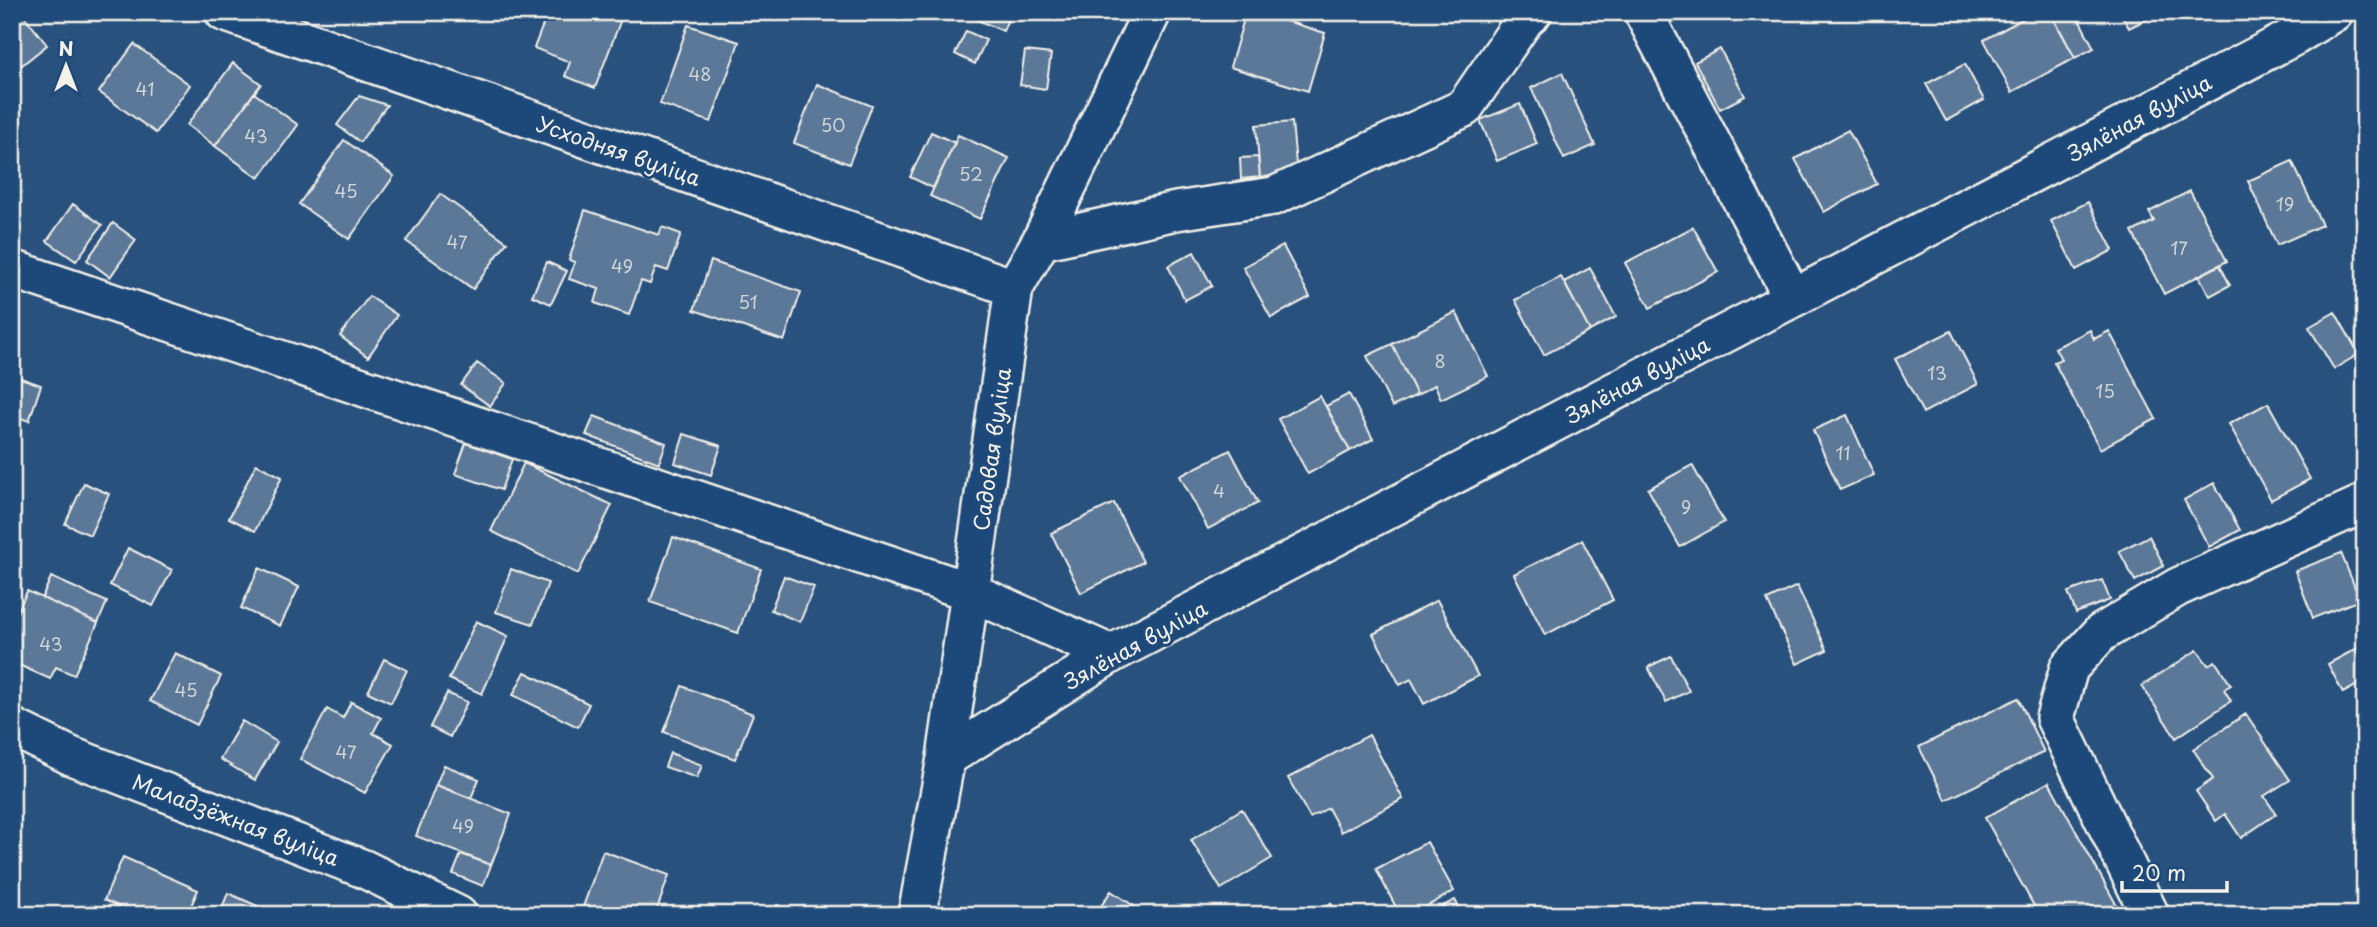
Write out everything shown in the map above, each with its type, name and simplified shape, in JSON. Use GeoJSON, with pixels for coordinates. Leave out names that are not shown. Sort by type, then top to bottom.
{"type":"FeatureCollection","features":[{"type":"Feature","properties":{"kind":"street","name":"Усходняя вуліца"},"geometry":{"type":"LineString","coordinates":[[224,12],[1014,288]]}},
{"type":"Feature","properties":{"kind":"street","name":"Садовая вуліца"},"geometry":{"type":"LineString","coordinates":[[917,915],[946,758],[1014,288],[1041,241],[1152,12]]}},
{"type":"Feature","properties":{"kind":"street"},"geometry":{"type":"LineString","coordinates":[[1041,241],[1176,211],[1274,196],[1464,108],[1525,19],[1533,12]]}},
{"type":"Feature","properties":{"kind":"street"},"geometry":{"type":"LineString","coordinates":[[1643,12],[1793,298]]}},
{"type":"Feature","properties":{"kind":"street","name":"Зялёная вуліца"},"geometry":{"type":"LineString","coordinates":[[946,758],[1111,654],[1793,298],[2288,24],[2334,12]]}},
{"type":"Feature","properties":{"kind":"street"},"geometry":{"type":"LineString","coordinates":[[12,269],[971,592],[1111,654]]}},
{"type":"Feature","properties":{"kind":"street"},"geometry":{"type":"LineString","coordinates":[[2150,915],[2055,718],[2069,668],[2101,633],[2178,587],[2365,503]]}},
{"type":"Feature","properties":{"kind":"street","name":"Маладзёжная вуліца"},"geometry":{"type":"LineString","coordinates":[[12,727],[71,756],[364,869],[458,915]]}},
{"type":"Feature","properties":{"kind":"building"},"geometry":{"type":"Polygon","coordinates":[[[12,12],[21,12],[47,45],[12,73],[12,12]]]}},
{"type":"Feature","properties":{"kind":"building"},"geometry":{"type":"Polygon","coordinates":[[[447,12],[475,12],[472,21],[447,12]]]}},
{"type":"Feature","properties":{"kind":"building"},"geometry":{"type":"Polygon","coordinates":[[[548,12],[603,12],[621,19],[595,88],[565,76],[570,62],[534,48],[548,12]]]}},
{"type":"Feature","properties":{"kind":"building"},"geometry":{"type":"Polygon","coordinates":[[[969,12],[1011,12],[1003,31],[968,16],[969,12]]]}},
{"type":"Feature","properties":{"kind":"building"},"geometry":{"type":"Polygon","coordinates":[[[1246,12],[1257,12],[1325,33],[1308,91],[1230,67],[1246,12]]]}},
{"type":"Feature","properties":{"kind":"building"},"geometry":{"type":"Polygon","coordinates":[[[2035,12],[2050,12],[2075,58],[2012,92],[1984,40],[2035,12]]]}},
{"type":"Feature","properties":{"kind":"building"},"geometry":{"type":"Polygon","coordinates":[[[2075,12],[2094,48],[2075,58],[2051,13],[2075,12]]]}},
{"type":"Feature","properties":{"kind":"building"},"geometry":{"type":"Polygon","coordinates":[[[2120,12],[2161,12],[2129,28],[2120,12]]]}},
{"type":"Feature","properties":{"kind":"building"},"geometry":{"type":"Polygon","coordinates":[[[688,25],[739,42],[711,122],[660,104],[688,25]]]}},
{"type":"Feature","properties":{"kind":"building"},"geometry":{"type":"Polygon","coordinates":[[[966,31],[986,40],[975,64],[955,54],[966,31]]]}},
{"type":"Feature","properties":{"kind":"building"},"geometry":{"type":"Polygon","coordinates":[[[134,44],[190,85],[156,133],[99,92],[134,44]]]}},
{"type":"Feature","properties":{"kind":"building"},"geometry":{"type":"Polygon","coordinates":[[[1720,49],[1745,96],[1720,109],[1695,62],[1720,49]]]}},
{"type":"Feature","properties":{"kind":"building"},"geometry":{"type":"Polygon","coordinates":[[[1025,51],[1051,54],[1046,89],[1020,85],[1025,51]]]}},
{"type":"Feature","properties":{"kind":"building"},"geometry":{"type":"Polygon","coordinates":[[[233,63],[261,84],[215,146],[187,125],[233,63]]]}},
{"type":"Feature","properties":{"kind":"building"},"geometry":{"type":"Polygon","coordinates":[[[1965,64],[1984,100],[1946,121],[1926,84],[1965,64]]]}},
{"type":"Feature","properties":{"kind":"building"},"geometry":{"type":"Polygon","coordinates":[[[1562,73],[1595,145],[1564,159],[1531,88],[1562,73]]]}},
{"type":"Feature","properties":{"kind":"building"},"geometry":{"type":"Polygon","coordinates":[[[817,84],[872,106],[849,164],[794,143],[817,84]]]}},
{"type":"Feature","properties":{"kind":"building"},"geometry":{"type":"Polygon","coordinates":[[[254,93],[298,125],[259,178],[215,146],[254,93]]]}},
{"type":"Feature","properties":{"kind":"building"},"geometry":{"type":"Polygon","coordinates":[[[359,96],[387,105],[360,142],[337,125],[359,96]]]}},
{"type":"Feature","properties":{"kind":"building"},"geometry":{"type":"Polygon","coordinates":[[[1520,104],[1537,144],[1497,161],[1480,120],[1520,104]]]}},
{"type":"Feature","properties":{"kind":"building"},"geometry":{"type":"Polygon","coordinates":[[[1292,122],[1297,175],[1260,177],[1256,125],[1292,122]]]}},
{"type":"Feature","properties":{"kind":"building"},"geometry":{"type":"Polygon","coordinates":[[[1848,130],[1877,184],[1824,212],[1795,159],[1848,130]]]}},
{"type":"Feature","properties":{"kind":"building"},"geometry":{"type":"Polygon","coordinates":[[[931,132],[955,143],[933,188],[910,177],[931,132]]]}},
{"type":"Feature","properties":{"kind":"building"},"geometry":{"type":"Polygon","coordinates":[[[958,135],[1009,158],[980,219],[930,196],[958,135]]]}},
{"type":"Feature","properties":{"kind":"building"},"geometry":{"type":"Polygon","coordinates":[[[344,140],[394,176],[349,239],[299,204],[344,140]]]}},
{"type":"Feature","properties":{"kind":"building"},"geometry":{"type":"Polygon","coordinates":[[[1258,157],[1260,177],[1241,179],[1240,158],[1258,157]]]}},
{"type":"Feature","properties":{"kind":"building"},"geometry":{"type":"Polygon","coordinates":[[[2292,161],[2322,225],[2277,245],[2248,181],[2292,161]]]}},
{"type":"Feature","properties":{"kind":"building"},"geometry":{"type":"Polygon","coordinates":[[[2190,191],[2227,261],[2164,294],[2132,232],[2154,221],[2149,212],[2190,191]]]}},
{"type":"Feature","properties":{"kind":"building"},"geometry":{"type":"Polygon","coordinates":[[[440,194],[507,242],[473,289],[406,241],[440,194]]]}},
{"type":"Feature","properties":{"kind":"building"},"geometry":{"type":"Polygon","coordinates":[[[2088,202],[2113,250],[2076,270],[2051,221],[2088,202]]]}},
{"type":"Feature","properties":{"kind":"building"},"geometry":{"type":"Polygon","coordinates":[[[73,204],[102,225],[76,261],[47,241],[73,204]]]}},
{"type":"Feature","properties":{"kind":"building"},"geometry":{"type":"Polygon","coordinates":[[[585,210],[659,235],[662,227],[681,234],[668,271],[656,267],[650,284],[641,281],[629,315],[595,303],[599,289],[569,279],[575,262],[569,260],[585,210]]]}},
{"type":"Feature","properties":{"kind":"building"},"geometry":{"type":"Polygon","coordinates":[[[113,223],[136,240],[110,277],[87,260],[113,223]]]}},
{"type":"Feature","properties":{"kind":"building"},"geometry":{"type":"Polygon","coordinates":[[[1693,227],[1718,272],[1650,308],[1625,263],[1693,227]]]}},
{"type":"Feature","properties":{"kind":"building"},"geometry":{"type":"Polygon","coordinates":[[[1283,246],[1310,297],[1271,318],[1243,267],[1283,246]]]}},
{"type":"Feature","properties":{"kind":"building"},"geometry":{"type":"Polygon","coordinates":[[[1194,252],[1212,286],[1185,300],[1168,266],[1194,252]]]}},
{"type":"Feature","properties":{"kind":"building"},"geometry":{"type":"Polygon","coordinates":[[[711,261],[801,292],[784,341],[694,310],[711,261]]]}},
{"type":"Feature","properties":{"kind":"building"},"geometry":{"type":"Polygon","coordinates":[[[547,262],[567,271],[551,304],[532,296],[547,262]]]}},
{"type":"Feature","properties":{"kind":"building"},"geometry":{"type":"Polygon","coordinates":[[[2220,265],[2230,285],[2210,296],[2199,276],[2220,265]]]}},
{"type":"Feature","properties":{"kind":"building"},"geometry":{"type":"Polygon","coordinates":[[[1590,268],[1616,317],[1590,331],[1564,282],[1590,268]]]}},
{"type":"Feature","properties":{"kind":"building"},"geometry":{"type":"Polygon","coordinates":[[[1561,277],[1590,331],[1544,355],[1515,300],[1561,277]]]}},
{"type":"Feature","properties":{"kind":"building"},"geometry":{"type":"Polygon","coordinates":[[[369,296],[397,315],[368,357],[340,336],[369,296]]]}},
{"type":"Feature","properties":{"kind":"building"},"geometry":{"type":"Polygon","coordinates":[[[1456,312],[1488,376],[1441,399],[1435,385],[1417,395],[1392,344],[1456,312]]]}},
{"type":"Feature","properties":{"kind":"building"},"geometry":{"type":"Polygon","coordinates":[[[2335,312],[2359,354],[2334,369],[2309,327],[2335,312]]]}},
{"type":"Feature","properties":{"kind":"building"},"geometry":{"type":"Polygon","coordinates":[[[2090,330],[2094,339],[2109,331],[2156,419],[2100,449],[2054,362],[2061,359],[2055,348],[2090,330]]]}},
{"type":"Feature","properties":{"kind":"building"},"geometry":{"type":"Polygon","coordinates":[[[1951,331],[1978,384],[1923,413],[1895,359],[1951,331]]]}},
{"type":"Feature","properties":{"kind":"building"},"geometry":{"type":"Polygon","coordinates":[[[1392,344],[1417,395],[1392,407],[1367,356],[1392,344]]]}},
{"type":"Feature","properties":{"kind":"building"},"geometry":{"type":"Polygon","coordinates":[[[477,363],[506,383],[490,406],[461,385],[477,363]]]}},
{"type":"Feature","properties":{"kind":"building"},"geometry":{"type":"Polygon","coordinates":[[[12,375],[41,385],[29,421],[12,415],[12,375]]]}},
{"type":"Feature","properties":{"kind":"building"},"geometry":{"type":"Polygon","coordinates":[[[1349,394],[1373,439],[1350,451],[1326,406],[1349,394]]]}},
{"type":"Feature","properties":{"kind":"building"},"geometry":{"type":"Polygon","coordinates":[[[1320,396],[1350,451],[1308,474],[1278,419],[1320,396]]]}},
{"type":"Feature","properties":{"kind":"building"},"geometry":{"type":"Polygon","coordinates":[[[2268,403],[2310,479],[2271,500],[2229,424],[2268,403]]]}},
{"type":"Feature","properties":{"kind":"building"},"geometry":{"type":"Polygon","coordinates":[[[1847,415],[1874,475],[1840,490],[1813,430],[1847,415]]]}},
{"type":"Feature","properties":{"kind":"building"},"geometry":{"type":"Polygon","coordinates":[[[594,416],[666,443],[659,463],[586,435],[594,416]]]}},
{"type":"Feature","properties":{"kind":"building"},"geometry":{"type":"Polygon","coordinates":[[[684,434],[721,446],[711,475],[675,463],[684,434]]]}},
{"type":"Feature","properties":{"kind":"building"},"geometry":{"type":"Polygon","coordinates":[[[466,443],[512,459],[501,490],[455,474],[466,443]]]}},
{"type":"Feature","properties":{"kind":"building"},"geometry":{"type":"Polygon","coordinates":[[[1230,450],[1258,503],[1208,529],[1180,476],[1230,450]]]}},
{"type":"Feature","properties":{"kind":"building"},"geometry":{"type":"Polygon","coordinates":[[[524,463],[612,505],[578,574],[491,531],[524,463]]]}},
{"type":"Feature","properties":{"kind":"building"},"geometry":{"type":"Polygon","coordinates":[[[256,464],[282,477],[255,531],[229,518],[256,464]]]}},
{"type":"Feature","properties":{"kind":"building"},"geometry":{"type":"Polygon","coordinates":[[[1692,465],[1724,522],[1680,547],[1648,489],[1692,465]]]}},
{"type":"Feature","properties":{"kind":"building"},"geometry":{"type":"Polygon","coordinates":[[[84,483],[109,494],[90,535],[65,524],[84,483]]]}},
{"type":"Feature","properties":{"kind":"building"},"geometry":{"type":"Polygon","coordinates":[[[2214,483],[2240,530],[2209,547],[2184,500],[2214,483]]]}},
{"type":"Feature","properties":{"kind":"building"},"geometry":{"type":"Polygon","coordinates":[[[1114,503],[1143,562],[1081,593],[1051,533],[1114,503]]]}},
{"type":"Feature","properties":{"kind":"building"},"geometry":{"type":"Polygon","coordinates":[[[2149,536],[2164,566],[2135,581],[2119,551],[2149,536]]]}},
{"type":"Feature","properties":{"kind":"building"},"geometry":{"type":"Polygon","coordinates":[[[673,537],[761,569],[738,633],[650,602],[673,537]]]}},
{"type":"Feature","properties":{"kind":"building"},"geometry":{"type":"Polygon","coordinates":[[[1582,540],[1613,600],[1545,635],[1514,574],[1582,540]]]}},
{"type":"Feature","properties":{"kind":"building"},"geometry":{"type":"Polygon","coordinates":[[[128,548],[172,570],[153,606],[110,585],[128,548]]]}},
{"type":"Feature","properties":{"kind":"building"},"geometry":{"type":"Polygon","coordinates":[[[2341,553],[2360,600],[2313,618],[2295,571],[2341,553]]]}},
{"type":"Feature","properties":{"kind":"building"},"geometry":{"type":"Polygon","coordinates":[[[259,568],[299,587],[280,626],[241,608],[259,568]]]}},
{"type":"Feature","properties":{"kind":"building"},"geometry":{"type":"Polygon","coordinates":[[[511,569],[548,583],[533,624],[496,612],[511,569]]]}},
{"type":"Feature","properties":{"kind":"building"},"geometry":{"type":"Polygon","coordinates":[[[784,576],[814,587],[800,622],[771,610],[784,576]]]}},
{"type":"Feature","properties":{"kind":"building"},"geometry":{"type":"Polygon","coordinates":[[[51,577],[107,602],[98,623],[42,598],[51,577]]]}},
{"type":"Feature","properties":{"kind":"building"},"geometry":{"type":"Polygon","coordinates":[[[2102,580],[2110,600],[2076,613],[2068,592],[2102,580]]]}},
{"type":"Feature","properties":{"kind":"building"},"geometry":{"type":"Polygon","coordinates":[[[1797,586],[1827,650],[1797,664],[1767,600],[1797,586]]]}},
{"type":"Feature","properties":{"kind":"building"},"geometry":{"type":"Polygon","coordinates":[[[27,591],[98,623],[74,675],[56,667],[50,679],[12,662],[12,624],[27,591]]]}},
{"type":"Feature","properties":{"kind":"building"},"geometry":{"type":"Polygon","coordinates":[[[1437,600],[1478,676],[1424,704],[1411,679],[1400,685],[1373,634],[1437,600]]]}},
{"type":"Feature","properties":{"kind":"building"},"geometry":{"type":"Polygon","coordinates":[[[476,621],[508,636],[482,694],[449,679],[476,621]]]}},
{"type":"Feature","properties":{"kind":"building"},"geometry":{"type":"Polygon","coordinates":[[[2365,644],[2365,681],[2343,693],[2328,664],[2365,644]]]}},
{"type":"Feature","properties":{"kind":"building"},"geometry":{"type":"Polygon","coordinates":[[[2197,650],[2208,665],[2215,661],[2231,685],[2224,689],[2231,701],[2176,738],[2142,686],[2197,650]]]}},
{"type":"Feature","properties":{"kind":"building"},"geometry":{"type":"Polygon","coordinates":[[[175,653],[221,676],[197,725],[150,701],[175,653]]]}},
{"type":"Feature","properties":{"kind":"building"},"geometry":{"type":"Polygon","coordinates":[[[1671,656],[1689,691],[1666,702],[1648,667],[1671,656]]]}},
{"type":"Feature","properties":{"kind":"building"},"geometry":{"type":"Polygon","coordinates":[[[384,659],[407,670],[391,703],[368,692],[384,659]]]}},
{"type":"Feature","properties":{"kind":"building"},"geometry":{"type":"Polygon","coordinates":[[[525,672],[589,704],[578,727],[513,695],[525,672]]]}},
{"type":"Feature","properties":{"kind":"building"},"geometry":{"type":"Polygon","coordinates":[[[682,686],[753,714],[735,759],[664,732],[682,686]]]}},
{"type":"Feature","properties":{"kind":"building"},"geometry":{"type":"Polygon","coordinates":[[[447,693],[467,702],[450,737],[430,727],[447,693]]]}},
{"type":"Feature","properties":{"kind":"building"},"geometry":{"type":"Polygon","coordinates":[[[2018,698],[2044,752],[1946,800],[1919,747],[2018,698]]]}},
{"type":"Feature","properties":{"kind":"building"},"geometry":{"type":"Polygon","coordinates":[[[351,702],[381,718],[373,733],[393,744],[365,793],[300,759],[327,709],[343,718],[351,702]]]}},
{"type":"Feature","properties":{"kind":"building"},"geometry":{"type":"Polygon","coordinates":[[[2246,714],[2290,780],[2264,796],[2276,814],[2241,838],[2225,814],[2216,821],[2196,791],[2213,779],[2193,749],[2246,714]]]}},
{"type":"Feature","properties":{"kind":"building"},"geometry":{"type":"Polygon","coordinates":[[[242,721],[277,742],[255,780],[220,759],[242,721]]]}},
{"type":"Feature","properties":{"kind":"building"},"geometry":{"type":"Polygon","coordinates":[[[1369,735],[1403,799],[1341,832],[1328,808],[1310,818],[1288,778],[1369,735]]]}},
{"type":"Feature","properties":{"kind":"building"},"geometry":{"type":"Polygon","coordinates":[[[670,753],[702,765],[697,778],[665,767],[670,753]]]}},
{"type":"Feature","properties":{"kind":"building"},"geometry":{"type":"Polygon","coordinates":[[[444,765],[479,779],[471,798],[436,785],[444,765]]]}},
{"type":"Feature","properties":{"kind":"building"},"geometry":{"type":"Polygon","coordinates":[[[2049,782],[2122,915],[2039,915],[1985,818],[2049,782]]]}},
{"type":"Feature","properties":{"kind":"building"},"geometry":{"type":"Polygon","coordinates":[[[436,785],[511,814],[491,865],[416,836],[436,785]]]}},
{"type":"Feature","properties":{"kind":"building"},"geometry":{"type":"Polygon","coordinates":[[[1242,809],[1272,858],[1221,889],[1191,840],[1242,809]]]}},
{"type":"Feature","properties":{"kind":"building"},"geometry":{"type":"Polygon","coordinates":[[[1427,842],[1454,891],[1411,915],[1400,915],[1376,869],[1427,842]]]}},
{"type":"Feature","properties":{"kind":"building"},"geometry":{"type":"Polygon","coordinates":[[[603,851],[669,875],[655,915],[605,915],[583,907],[603,851]]]}},
{"type":"Feature","properties":{"kind":"building"},"geometry":{"type":"Polygon","coordinates":[[[461,854],[491,865],[483,886],[453,874],[461,854]]]}},
{"type":"Feature","properties":{"kind":"building"},"geometry":{"type":"Polygon","coordinates":[[[123,857],[198,890],[187,915],[138,915],[104,900],[123,857]]]}},
{"type":"Feature","properties":{"kind":"building"},"geometry":{"type":"Polygon","coordinates":[[[1111,891],[1146,914],[1095,915],[1111,891]]]}},
{"type":"Feature","properties":{"kind":"building"},"geometry":{"type":"Polygon","coordinates":[[[228,893],[278,915],[219,915],[228,893]]]}},
{"type":"Feature","properties":{"kind":"building"},"geometry":{"type":"Polygon","coordinates":[[[1455,900],[1463,915],[1425,915],[1455,900]]]}},
{"type":"Feature","properties":{"kind":"building"},"geometry":{"type":"Polygon","coordinates":[[[1331,903],[1338,915],[1311,915],[1331,903]]]}},
{"type":"Feature","properties":{"kind":"building"},"geometry":{"type":"Polygon","coordinates":[[[777,905],[802,915],[773,915],[777,905]]]}}]}
